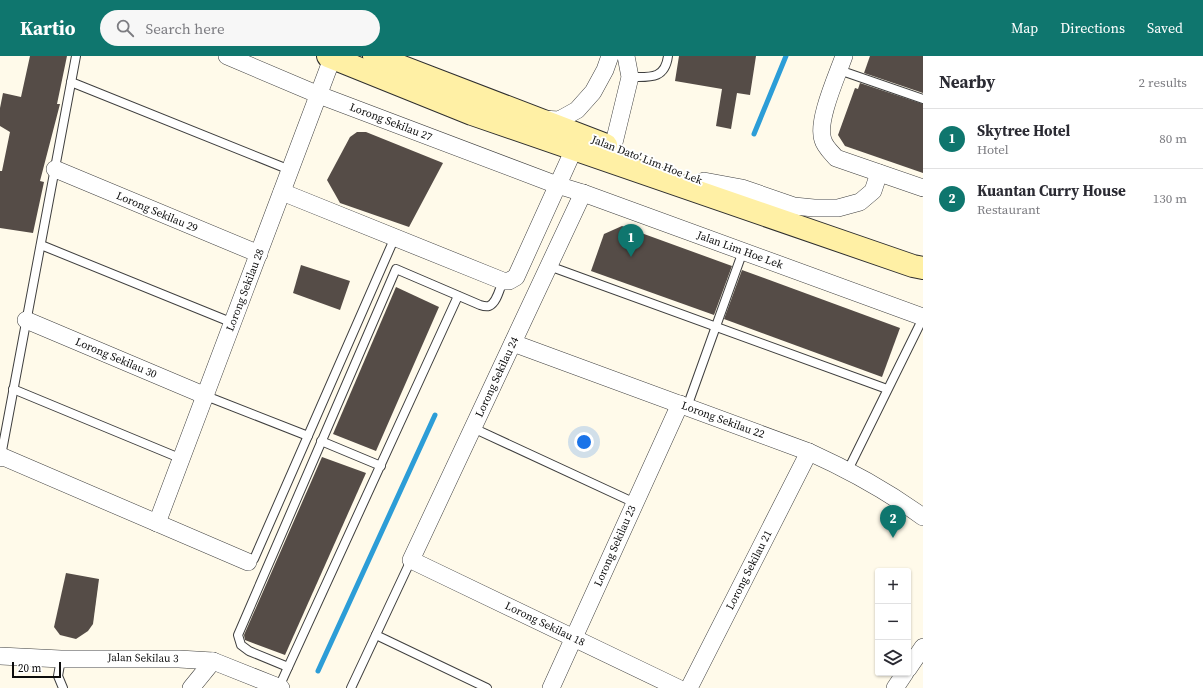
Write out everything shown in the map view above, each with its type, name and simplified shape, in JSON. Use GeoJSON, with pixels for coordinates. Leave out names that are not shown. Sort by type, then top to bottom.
{"type":"FeatureCollection","features":[{"type":"Feature","properties":{"kind":"street","name":"Lorong Sekilau 27"},"geometry":{"type":"LineString","coordinates":[[227,56],[319,95],[557,185]]}},
{"type":"Feature","properties":{"kind":"street","name":"Jalan Dato' Lim Hoe Lek"},"geometry":{"type":"LineString","coordinates":[[374,56],[704,181],[900,252],[923,257]]}},
{"type":"Feature","properties":{"kind":"street"},"geometry":{"type":"LineString","coordinates":[[540,119],[559,120],[576,110],[592,92],[605,70],[610,56]]}},
{"type":"Feature","properties":{"kind":"street"},"geometry":{"type":"LineString","coordinates":[[613,147],[630,77],[626,56]]}},
{"type":"Feature","properties":{"kind":"street","name":"Lorong Sekilau 28"},"geometry":{"type":"LineString","coordinates":[[158,523],[319,95],[331,57]]}},
{"type":"Feature","properties":{"kind":"street"},"geometry":{"type":"LineString","coordinates":[[331,57],[472,114],[913,266],[923,268]]}},
{"type":"Feature","properties":{"kind":"street"},"geometry":{"type":"LineString","coordinates":[[842,63],[822,118],[821,130],[823,140],[827,148],[836,158],[923,188]]}},
{"type":"Feature","properties":{"kind":"street"},"geometry":{"type":"LineString","coordinates":[[282,192],[503,281],[509,281],[516,277],[574,149]]}},
{"type":"Feature","properties":{"kind":"street","name":"Lorong Sekilau 29"},"geometry":{"type":"LineString","coordinates":[[55,169],[259,254]]}},
{"type":"Feature","properties":{"kind":"street"},"geometry":{"type":"LineString","coordinates":[[704,181],[742,188],[794,206],[838,208],[860,202],[873,192],[879,173]]}},
{"type":"Feature","properties":{"kind":"street","name":"Jalan Lim Hoe Lek"},"geometry":{"type":"LineString","coordinates":[[557,185],[583,193],[923,317]]}},
{"type":"Feature","properties":{"kind":"street","name":"Lorong Sekilau 24"},"geometry":{"type":"LineString","coordinates":[[411,560],[583,193]]}},
{"type":"Feature","properties":{"kind":"street","name":"Lorong Sekilau 30"},"geometry":{"type":"LineString","coordinates":[[26,320],[206,396]]}},
{"type":"Feature","properties":{"kind":"street","name":"Lorong Sekilau 22"},"geometry":{"type":"LineString","coordinates":[[513,343],[809,452],[848,470],[906,504],[923,517]]}},
{"type":"Feature","properties":{"kind":"street","name":"Lorong Sekilau 23"},"geometry":{"type":"LineString","coordinates":[[551,688],[635,503],[684,406]]}},
{"type":"Feature","properties":{"kind":"street","name":"Lorong Sekilau 21"},"geometry":{"type":"LineString","coordinates":[[690,688],[809,452]]}},
{"type":"Feature","properties":{"kind":"street"},"geometry":{"type":"LineString","coordinates":[[0,457],[248,562]]}},
{"type":"Feature","properties":{"kind":"street","name":"Lorong Sekilau 18"},"geometry":{"type":"LineString","coordinates":[[411,560],[678,688]]}},
{"type":"Feature","properties":{"kind":"street"},"geometry":{"type":"LineString","coordinates":[[911,664],[923,647]]}},
{"type":"Feature","properties":{"kind":"street","name":"Jalan Sekilau 3"},"geometry":{"type":"LineString","coordinates":[[0,656],[61,659],[179,659],[213,661],[280,688]]}},
{"type":"Feature","properties":{"kind":"street"},"geometry":{"type":"LineString","coordinates":[[191,688],[213,661]]}},
{"type":"Feature","properties":{"kind":"street"},"geometry":{"type":"LineString","coordinates":[[895,688],[903,676]]}},
{"type":"Feature","properties":{"kind":"lane"},"geometry":{"type":"LineString","coordinates":[[0,457],[76,56]]}},
{"type":"Feature","properties":{"kind":"lane"},"geometry":{"type":"LineString","coordinates":[[630,77],[655,76],[663,71],[667,63],[668,56]]}},
{"type":"Feature","properties":{"kind":"lane"},"geometry":{"type":"LineString","coordinates":[[842,63],[923,99]]}},
{"type":"Feature","properties":{"kind":"lane"},"geometry":{"type":"LineString","coordinates":[[71,82],[290,170]]}},
{"type":"Feature","properties":{"kind":"lane"},"geometry":{"type":"LineString","coordinates":[[248,562],[254,559],[395,237]]}},
{"type":"Feature","properties":{"kind":"lane"},"geometry":{"type":"LineString","coordinates":[[41,245],[233,323]]}},
{"type":"Feature","properties":{"kind":"lane"},"geometry":{"type":"LineString","coordinates":[[684,406],[744,252]]}},
{"type":"Feature","properties":{"kind":"lane"},"geometry":{"type":"LineString","coordinates":[[549,266],[887,389]]}},
{"type":"Feature","properties":{"kind":"lane"},"geometry":{"type":"LineString","coordinates":[[288,667],[249,651],[241,645],[238,635],[396,269],[480,305],[488,306],[495,300],[503,281]]}},
{"type":"Feature","properties":{"kind":"lane"},"geometry":{"type":"LineString","coordinates":[[280,688],[288,667],[458,296]]}},
{"type":"Feature","properties":{"kind":"lane"},"geometry":{"type":"LineString","coordinates":[[848,470],[923,317]]}},
{"type":"Feature","properties":{"kind":"lane"},"geometry":{"type":"LineString","coordinates":[[13,388],[182,459]]}},
{"type":"Feature","properties":{"kind":"lane"},"geometry":{"type":"LineString","coordinates":[[206,396],[308,436]]}},
{"type":"Feature","properties":{"kind":"lane"},"geometry":{"type":"LineString","coordinates":[[473,428],[635,503]]}},
{"type":"Feature","properties":{"kind":"lane"},"geometry":{"type":"LineString","coordinates":[[321,441],[380,466]]}},
{"type":"Feature","properties":{"kind":"lane"},"geometry":{"type":"LineString","coordinates":[[351,688],[411,560]]}},
{"type":"Feature","properties":{"kind":"lane"},"geometry":{"type":"LineString","coordinates":[[376,635],[487,688]]}},
{"type":"Feature","properties":{"kind":"lane"},"geometry":{"type":"LineString","coordinates":[[61,659],[58,676],[63,688]]}},
{"type":"Feature","properties":{"kind":"building"},"geometry":{"type":"Polygon","coordinates":[[[30,56],[67,56],[57,104],[60,104],[40,181],[44,182],[33,233],[0,228],[0,171],[2,171],[10,132],[0,126],[0,108],[3,93],[21,97],[30,56]]]}},
{"type":"Feature","properties":{"kind":"building"},"geometry":{"type":"Polygon","coordinates":[[[679,56],[756,56],[750,95],[737,93],[731,129],[716,126],[722,89],[675,81],[679,56]]]}},
{"type":"Feature","properties":{"kind":"building"},"geometry":{"type":"Polygon","coordinates":[[[870,56],[923,56],[923,93],[864,73],[870,56]]]}},
{"type":"Feature","properties":{"kind":"building"},"geometry":{"type":"Polygon","coordinates":[[[860,83],[923,104],[923,173],[845,146],[838,135],[855,88],[858,89],[860,83]]]}},
{"type":"Feature","properties":{"kind":"building"},"geometry":{"type":"Polygon","coordinates":[[[357,132],[366,132],[443,163],[409,227],[340,203],[327,180],[350,137],[357,132]]]}},
{"type":"Feature","properties":{"kind":"building"},"geometry":{"type":"Polygon","coordinates":[[[622,226],[732,266],[714,315],[591,271],[604,234],[622,226]]]}},
{"type":"Feature","properties":{"kind":"building"},"geometry":{"type":"Polygon","coordinates":[[[301,265],[350,281],[340,310],[293,293],[301,265]]]}},
{"type":"Feature","properties":{"kind":"building"},"geometry":{"type":"Polygon","coordinates":[[[742,270],[900,328],[882,377],[724,319],[742,270]]]}},
{"type":"Feature","properties":{"kind":"building"},"geometry":{"type":"Polygon","coordinates":[[[396,287],[439,307],[376,451],[333,434],[396,287]]]}},
{"type":"Feature","properties":{"kind":"building"},"geometry":{"type":"Polygon","coordinates":[[[322,457],[366,473],[285,655],[245,640],[244,635],[322,457]]]}},
{"type":"Feature","properties":{"kind":"building"},"geometry":{"type":"Polygon","coordinates":[[[66,573],[99,579],[93,624],[88,631],[76,639],[60,635],[54,627],[66,573]]]}},
{"type":"Feature","properties":{"kind":"waterway"},"geometry":{"type":"LineString","coordinates":[[754,134],[786,56]]}},
{"type":"Feature","properties":{"kind":"waterway"},"geometry":{"type":"LineString","coordinates":[[318,671],[435,415]]}},
{"type":"Feature","properties":{"kind":"place","name":"Skytree Hotel"},"geometry":{"type":"Point","coordinates":[631,257]}},
{"type":"Feature","properties":{"kind":"place","name":"Kuantan Curry House"},"geometry":{"type":"Point","coordinates":[893,538]}}]}
